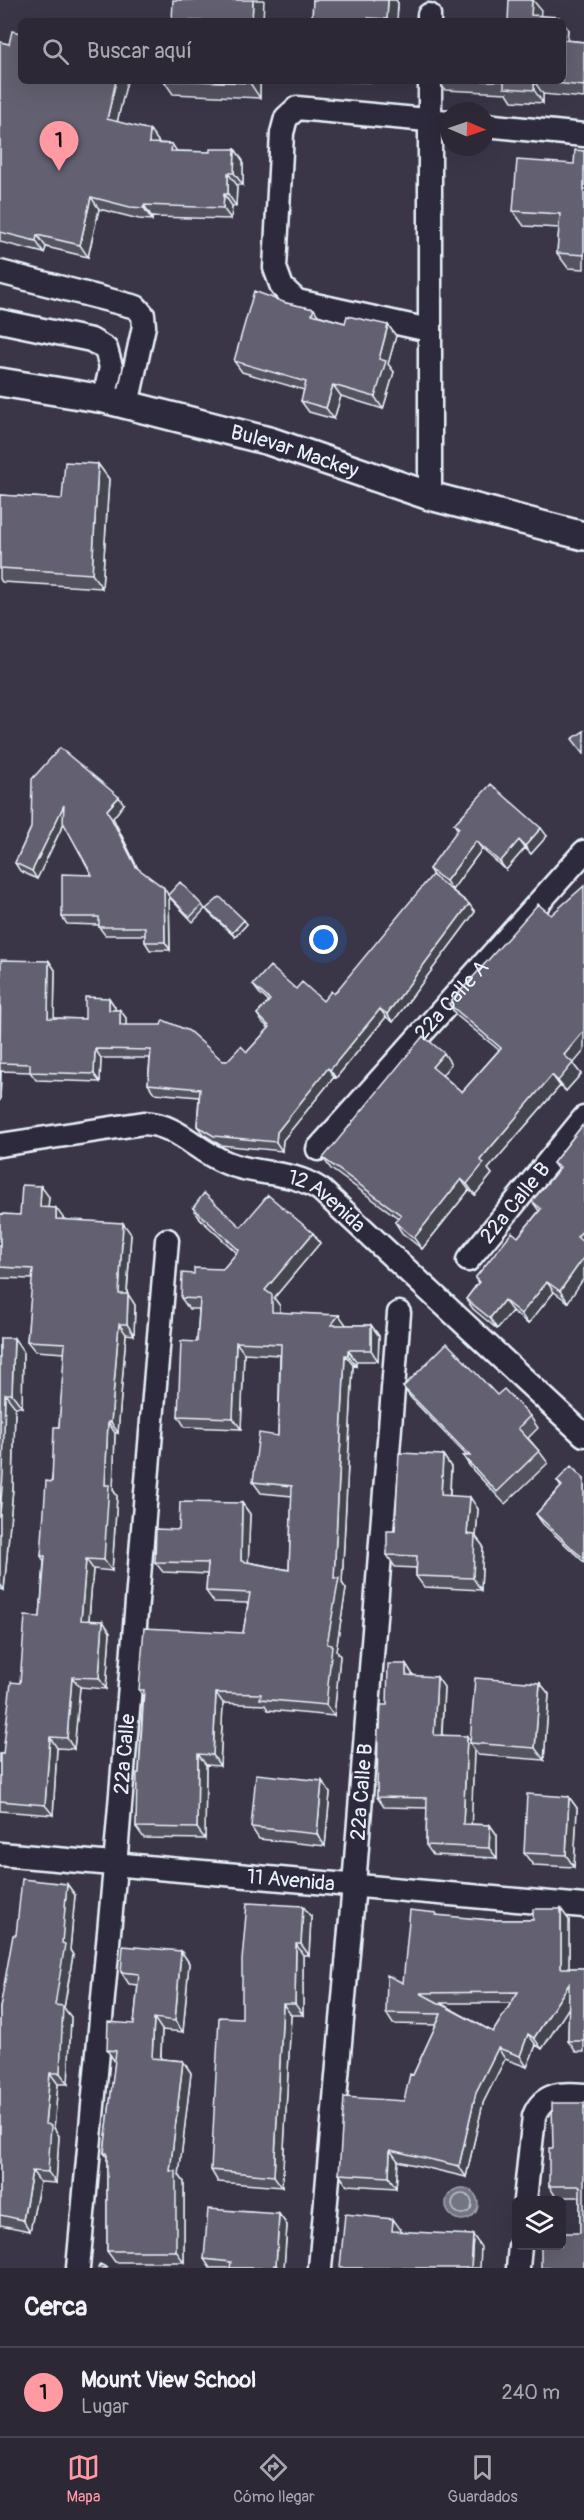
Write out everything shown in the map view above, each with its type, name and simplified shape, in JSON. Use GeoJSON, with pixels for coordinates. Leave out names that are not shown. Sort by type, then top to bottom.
{"type":"FeatureCollection","features":[{"type":"Feature","properties":{"kind":"main road","name":"Bulevar Mackey"},"geometry":{"type":"LineString","coordinates":[[0,382],[115,402],[269,441],[430,496],[584,536]]}},
{"type":"Feature","properties":{"kind":"street"},"geometry":{"type":"LineString","coordinates":[[430,496],[429,330],[440,121],[431,84]]}},
{"type":"Feature","properties":{"kind":"street"},"geometry":{"type":"LineString","coordinates":[[429,330],[297,301],[282,287],[275,268],[282,133],[286,118],[297,108],[440,121]]}},
{"type":"Feature","properties":{"kind":"street"},"geometry":{"type":"LineString","coordinates":[[494,126],[584,135]]}},
{"type":"Feature","properties":{"kind":"street"},"geometry":{"type":"LineString","coordinates":[[0,272],[136,307],[143,315],[144,326],[115,402]]}},
{"type":"Feature","properties":{"kind":"street"},"geometry":{"type":"LineString","coordinates":[[0,321],[91,340],[106,349],[111,367],[115,402]]}},
{"type":"Feature","properties":{"kind":"street","name":"22a Calle A"},"geometry":{"type":"LineString","coordinates":[[318,1149],[584,852]]}},
{"type":"Feature","properties":{"kind":"street","name":"22a Calle B"},"geometry":{"type":"LineString","coordinates":[[468,1260],[584,1118]]}},
{"type":"Feature","properties":{"kind":"street","name":"12 Avenida"},"geometry":{"type":"LineString","coordinates":[[0,1144],[144,1123],[159,1124],[171,1128],[197,1148],[229,1164],[304,1179],[329,1197],[584,1435]]}},
{"type":"Feature","properties":{"kind":"street","name":"22a Calle"},"geometry":{"type":"LineString","coordinates":[[78,2268],[115,1864],[167,1240]]}},
{"type":"Feature","properties":{"kind":"street","name":"22a Calle B"},"geometry":{"type":"LineString","coordinates":[[320,2268],[354,1885],[399,1313]]}},
{"type":"Feature","properties":{"kind":"street","name":"11 Avenida"},"geometry":{"type":"LineString","coordinates":[[0,1854],[584,1906]]}},
{"type":"Feature","properties":{"kind":"street"},"geometry":{"type":"LineString","coordinates":[[525,2196],[534,2116],[537,2107],[546,2099],[564,2093],[584,2095]]}},
{"type":"Feature","properties":{"kind":"street"},"geometry":{"type":"LineString","coordinates":[[518,2268],[520,2250]]}},
{"type":"Feature","properties":{"kind":"water"},"geometry":{"type":"Polygon","coordinates":[[[462,2188],[473,2193],[478,2204],[473,2215],[462,2220],[451,2215],[446,2204],[451,2193],[462,2188]]]}},
{"type":"Feature","properties":{"kind":"building"},"geometry":{"type":"Polygon","coordinates":[[[173,0],[253,0],[252,18],[172,18],[173,0]]]}},
{"type":"Feature","properties":{"kind":"building"},"geometry":{"type":"Polygon","coordinates":[[[313,0],[388,0],[387,18],[312,18],[313,0]]]}},
{"type":"Feature","properties":{"kind":"building"},"geometry":{"type":"Polygon","coordinates":[[[509,0],[532,0],[531,15],[559,17],[559,18],[508,18],[509,0]]]}},
{"type":"Feature","properties":{"kind":"building"},"geometry":{"type":"Polygon","coordinates":[[[12,31],[18,32],[18,84],[115,84],[107,119],[150,130],[149,143],[172,144],[171,151],[210,152],[210,149],[235,149],[234,173],[228,173],[228,194],[224,194],[223,208],[144,205],[144,208],[130,207],[91,197],[80,245],[37,235],[36,241],[0,232],[0,42],[9,44],[12,31]]]}},
{"type":"Feature","properties":{"kind":"building"},"geometry":{"type":"Polygon","coordinates":[[[566,40],[584,42],[584,86],[564,84],[566,84],[566,40]]]}},
{"type":"Feature","properties":{"kind":"building"},"geometry":{"type":"Polygon","coordinates":[[[504,84],[534,84],[534,90],[504,88],[504,84]]]}},
{"type":"Feature","properties":{"kind":"building"},"geometry":{"type":"Polygon","coordinates":[[[575,150],[584,151],[584,255],[557,253],[560,214],[513,211],[517,160],[574,164],[575,150]]]}},
{"type":"Feature","properties":{"kind":"building"},"geometry":{"type":"Polygon","coordinates":[[[254,291],[286,303],[314,309],[312,314],[345,323],[347,316],[388,325],[379,359],[386,361],[375,397],[333,385],[326,408],[301,401],[306,382],[234,361],[254,291]]]}},
{"type":"Feature","properties":{"kind":"building"},"geometry":{"type":"Polygon","coordinates":[[[65,462],[98,464],[92,574],[0,568],[0,495],[62,499],[65,462]]]}},
{"type":"Feature","properties":{"kind":"building"},"geometry":{"type":"Polygon","coordinates":[[[584,731],[584,754],[572,739],[584,731]]]}},
{"type":"Feature","properties":{"kind":"building"},"geometry":{"type":"Polygon","coordinates":[[[60,748],[119,797],[107,810],[136,867],[164,888],[165,942],[145,942],[145,927],[99,927],[99,917],[62,917],[62,874],[92,875],[63,822],[64,805],[32,871],[15,863],[31,828],[32,779],[60,748]]]}},
{"type":"Feature","properties":{"kind":"building"},"geometry":{"type":"Polygon","coordinates":[[[491,784],[541,828],[525,846],[519,840],[500,862],[476,841],[446,881],[429,869],[459,828],[454,824],[491,784]]]}},
{"type":"Feature","properties":{"kind":"building"},"geometry":{"type":"Polygon","coordinates":[[[432,875],[469,904],[387,1014],[380,1009],[330,1070],[328,1068],[277,1132],[276,1142],[214,1136],[197,1126],[200,1089],[148,1084],[151,1050],[95,1049],[94,1074],[30,1072],[30,1064],[0,1063],[1,960],[49,961],[48,1018],[85,1019],[85,997],[109,998],[109,1010],[120,1010],[120,1025],[161,1025],[163,1020],[189,1031],[223,1061],[227,1061],[241,1046],[247,1052],[270,1027],[257,1014],[270,1000],[253,985],[270,966],[296,989],[302,982],[323,1001],[331,991],[334,994],[432,875]]]}},
{"type":"Feature","properties":{"kind":"building"},"geometry":{"type":"Polygon","coordinates":[[[180,882],[202,905],[190,917],[168,895],[180,882]]]}},
{"type":"Feature","properties":{"kind":"building"},"geometry":{"type":"Polygon","coordinates":[[[584,886],[584,1031],[564,1055],[573,1063],[558,1081],[552,1075],[480,1160],[484,1163],[467,1184],[461,1179],[414,1238],[395,1222],[401,1215],[323,1158],[423,1036],[444,1053],[432,1067],[462,1092],[501,1048],[449,1004],[538,904],[551,915],[584,886]]]}},
{"type":"Feature","properties":{"kind":"building"},"geometry":{"type":"Polygon","coordinates":[[[220,897],[244,920],[232,933],[206,909],[220,897]]]}},
{"type":"Feature","properties":{"kind":"building"},"geometry":{"type":"Polygon","coordinates":[[[582,1126],[584,1128],[584,1229],[577,1237],[584,1243],[584,1257],[560,1291],[547,1282],[521,1314],[504,1300],[490,1318],[466,1299],[479,1282],[475,1278],[512,1232],[518,1237],[541,1209],[532,1201],[560,1168],[553,1163],[582,1126]]]}},
{"type":"Feature","properties":{"kind":"building"},"geometry":{"type":"Polygon","coordinates":[[[22,1185],[41,1186],[40,1207],[56,1208],[56,1219],[123,1223],[119,1294],[128,1294],[127,1324],[119,1324],[111,1422],[108,1422],[105,1485],[109,1485],[104,1560],[86,1559],[81,1620],[103,1621],[99,1678],[72,1677],[67,1738],[50,1737],[45,1805],[0,1801],[0,1754],[3,1754],[11,1682],[20,1683],[25,1616],[40,1617],[45,1556],[41,1556],[46,1481],[52,1482],[54,1427],[59,1427],[65,1343],[27,1341],[33,1269],[0,1267],[0,1214],[20,1215],[22,1185]]]}},
{"type":"Feature","properties":{"kind":"building"},"geometry":{"type":"Polygon","coordinates":[[[204,1193],[241,1227],[268,1195],[313,1233],[265,1290],[272,1295],[272,1312],[339,1315],[331,1325],[371,1325],[371,1350],[348,1350],[348,1355],[345,1355],[334,1578],[339,1578],[327,1644],[332,1645],[326,1705],[260,1699],[261,1694],[216,1693],[213,1755],[198,1754],[197,1828],[136,1827],[137,1773],[139,1773],[144,1690],[139,1690],[144,1628],[243,1633],[250,1593],[206,1591],[208,1563],[155,1562],[156,1529],[179,1530],[180,1502],[242,1503],[241,1561],[289,1570],[292,1486],[253,1482],[259,1433],[278,1436],[281,1344],[236,1342],[233,1418],[178,1416],[181,1341],[197,1342],[200,1299],[181,1298],[182,1273],[194,1274],[194,1268],[223,1269],[239,1250],[193,1208],[204,1193]]]}},
{"type":"Feature","properties":{"kind":"building"},"geometry":{"type":"Polygon","coordinates":[[[0,1338],[14,1338],[12,1394],[5,1394],[0,1515],[0,1338]]]}},
{"type":"Feature","properties":{"kind":"building"},"geometry":{"type":"Polygon","coordinates":[[[447,1343],[497,1395],[504,1389],[530,1416],[518,1428],[539,1451],[497,1492],[463,1456],[470,1456],[403,1387],[447,1343]]]}},
{"type":"Feature","properties":{"kind":"building"},"geometry":{"type":"Polygon","coordinates":[[[399,1453],[443,1455],[441,1495],[470,1497],[467,1534],[475,1535],[473,1578],[416,1576],[417,1556],[387,1555],[387,1531],[395,1531],[399,1453]]]}},
{"type":"Feature","properties":{"kind":"building"},"geometry":{"type":"Polygon","coordinates":[[[571,1466],[584,1479],[584,1558],[536,1514],[562,1486],[557,1481],[571,1466]]]}},
{"type":"Feature","properties":{"kind":"building"},"geometry":{"type":"Polygon","coordinates":[[[388,1664],[406,1664],[406,1675],[437,1677],[434,1735],[467,1736],[463,1824],[490,1825],[489,1848],[426,1845],[427,1798],[377,1797],[378,1729],[380,1729],[381,1705],[387,1705],[388,1664]]]}},
{"type":"Feature","properties":{"kind":"building"},"geometry":{"type":"Polygon","coordinates":[[[475,1678],[540,1683],[535,1748],[470,1743],[475,1678]]]}},
{"type":"Feature","properties":{"kind":"building"},"geometry":{"type":"Polygon","coordinates":[[[256,1774],[322,1781],[317,1834],[251,1827],[256,1774]]]}},
{"type":"Feature","properties":{"kind":"building"},"geometry":{"type":"Polygon","coordinates":[[[527,1794],[569,1797],[566,1855],[524,1853],[527,1794]]]}},
{"type":"Feature","properties":{"kind":"building"},"geometry":{"type":"Polygon","coordinates":[[[22,1879],[67,1884],[62,1943],[65,1944],[55,2005],[63,2006],[60,2073],[50,2073],[45,2124],[51,2125],[48,2172],[32,2171],[23,2220],[0,2215],[0,2008],[13,1935],[16,1935],[22,1879]]]}},
{"type":"Feature","properties":{"kind":"building"},"geometry":{"type":"Polygon","coordinates":[[[247,1903],[303,1906],[301,1944],[296,1944],[295,2004],[283,2004],[274,2176],[211,2170],[219,2017],[242,2018],[242,1960],[247,1903]]]}},
{"type":"Feature","properties":{"kind":"building"},"geometry":{"type":"Polygon","coordinates":[[[533,1909],[561,1909],[561,1968],[584,1968],[584,2041],[568,2041],[569,1984],[534,2038],[528,2034],[520,2056],[498,2048],[476,2092],[459,2166],[390,2150],[389,2177],[339,2174],[344,2097],[404,2101],[410,2074],[413,2075],[441,2014],[386,2013],[387,1975],[403,1983],[410,1910],[490,1920],[533,1920],[533,1909]],[[518,1992],[420,1993],[493,2032],[518,1992]]]}},
{"type":"Feature","properties":{"kind":"building"},"geometry":{"type":"Polygon","coordinates":[[[123,1946],[181,1951],[175,2021],[154,2018],[152,2058],[183,2061],[170,2171],[176,2171],[176,2251],[107,2251],[107,2153],[104,2153],[116,2051],[107,2050],[108,2022],[134,2024],[139,1974],[121,1972],[123,1946]]]}},
{"type":"Feature","properties":{"kind":"building"},"geometry":{"type":"Polygon","coordinates":[[[552,2103],[584,2103],[584,2268],[541,2268],[541,2250],[566,2250],[566,2233],[580,2233],[580,2186],[549,2186],[549,2148],[553,2148],[552,2103]]]}},
{"type":"Feature","properties":{"kind":"building"},"geometry":{"type":"Polygon","coordinates":[[[208,2209],[279,2214],[276,2265],[273,2268],[230,2268],[231,2262],[204,2259],[208,2209]]]}},
{"type":"Feature","properties":{"kind":"building"},"geometry":{"type":"Polygon","coordinates":[[[345,2214],[393,2219],[392,2231],[473,2235],[471,2268],[340,2268],[345,2214]]]}},
{"type":"Feature","properties":{"kind":"place","name":"Mount View School"},"geometry":{"type":"Point","coordinates":[59,171]}}]}
